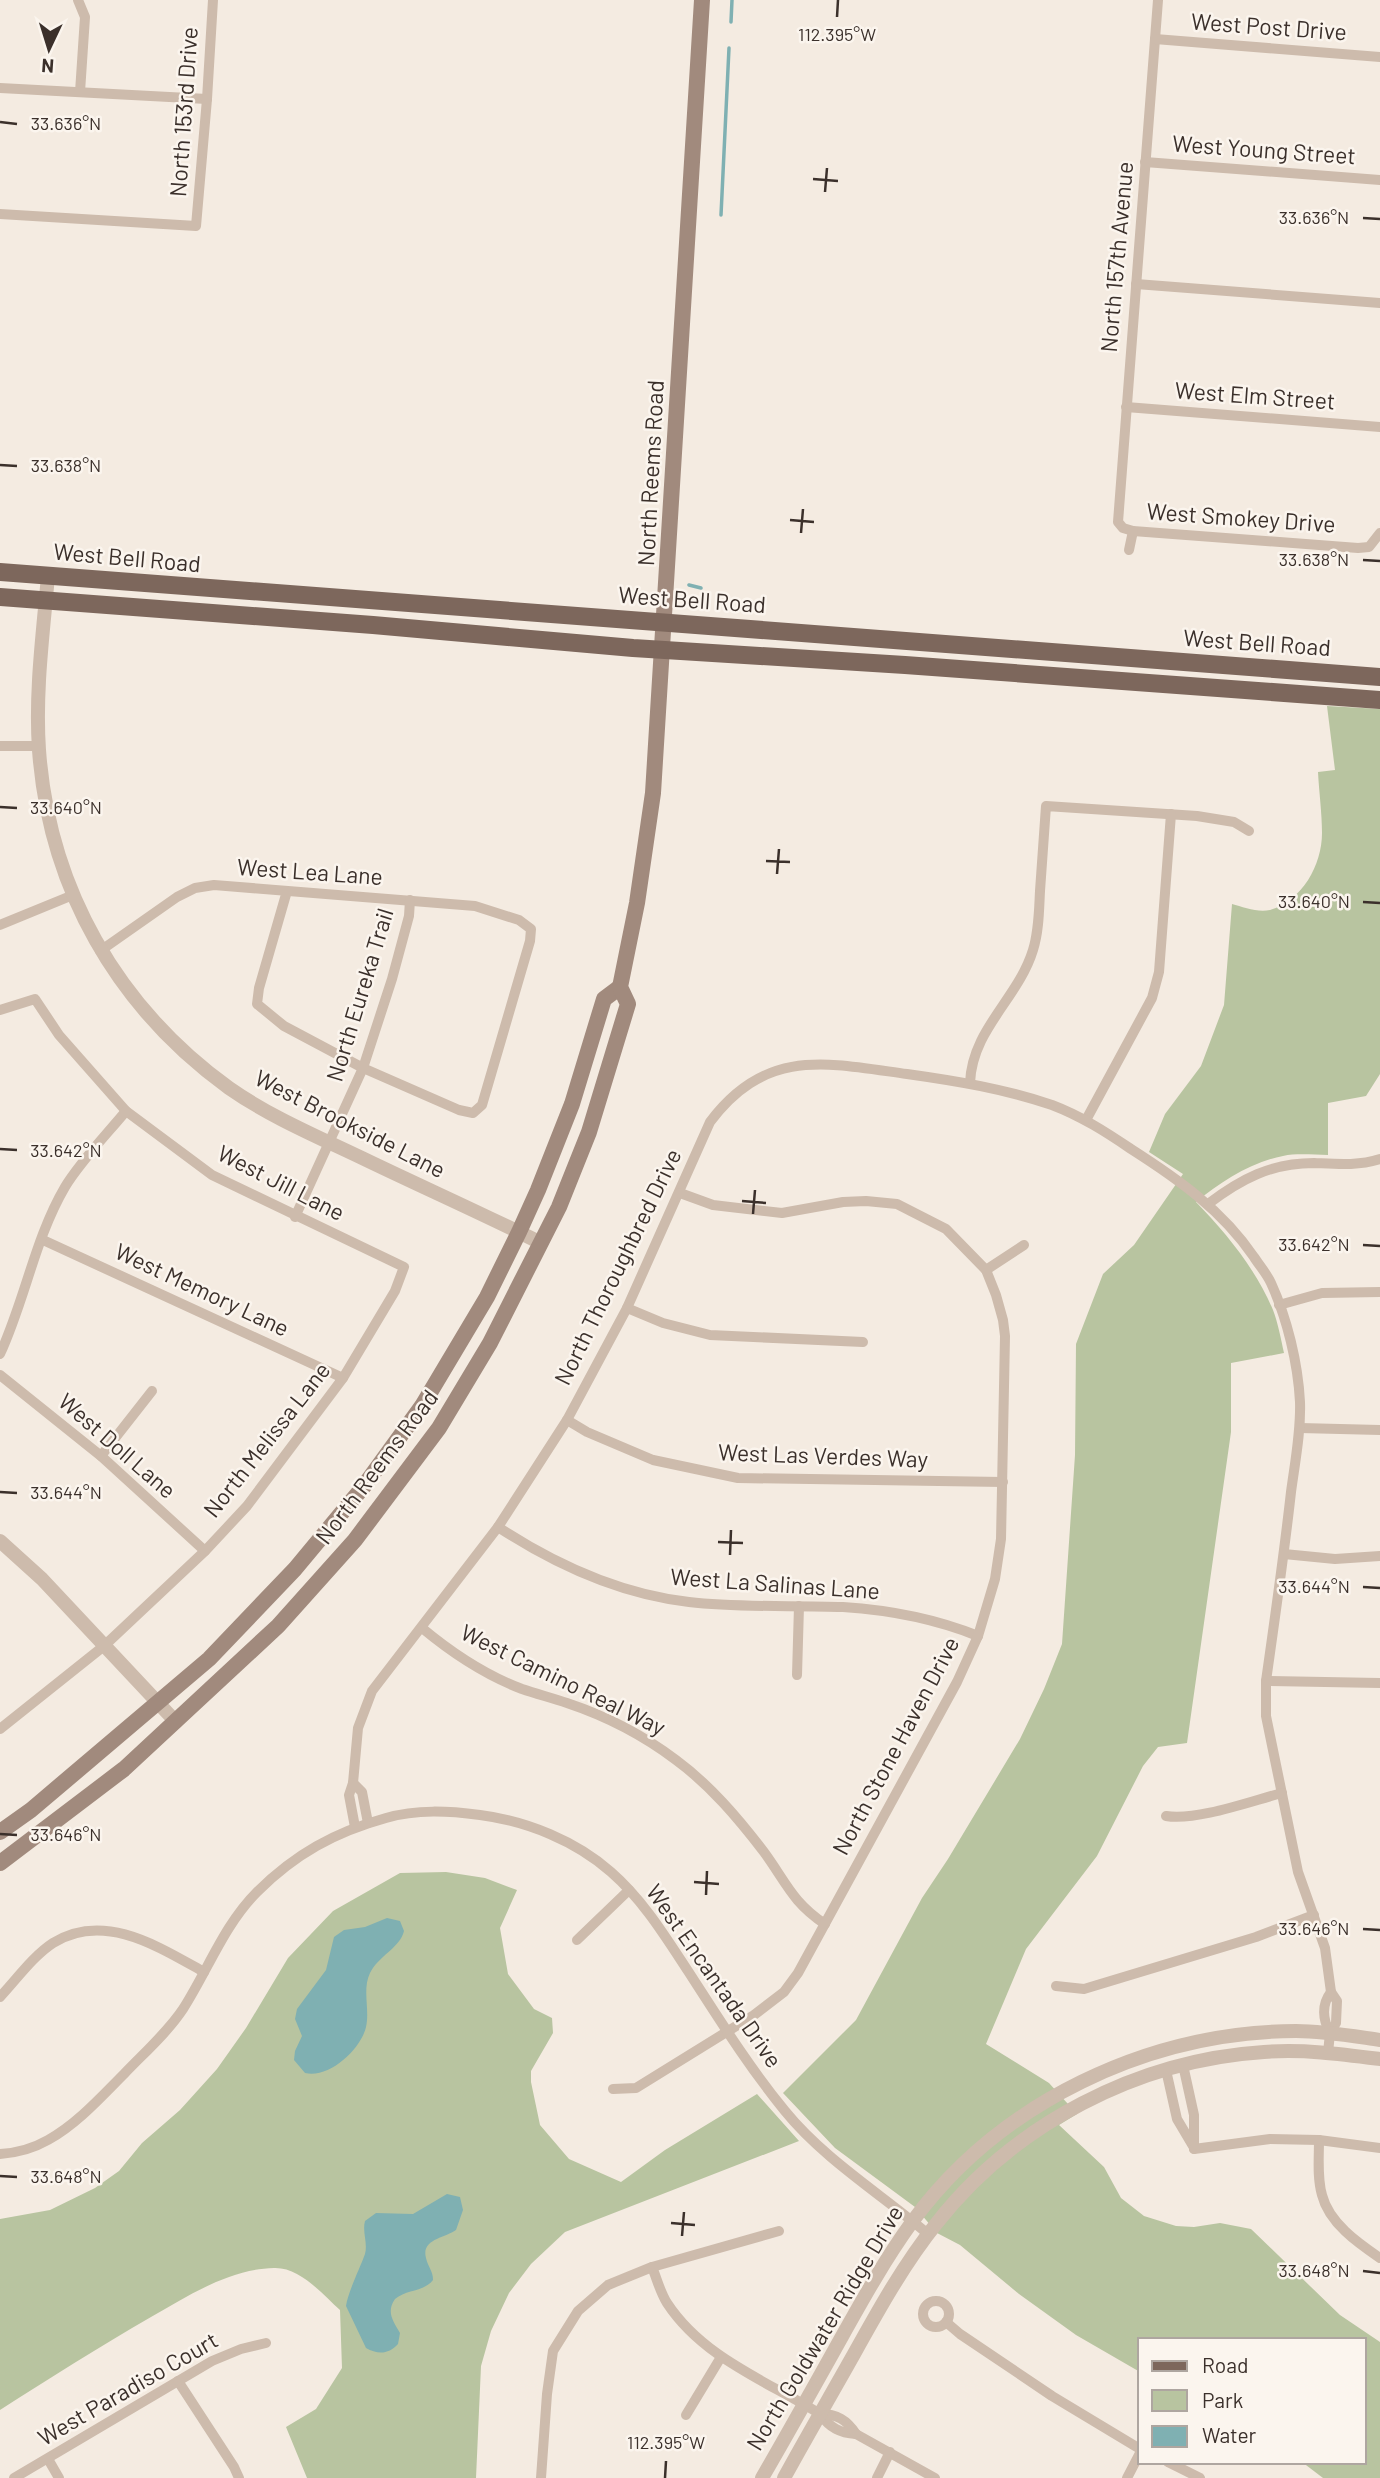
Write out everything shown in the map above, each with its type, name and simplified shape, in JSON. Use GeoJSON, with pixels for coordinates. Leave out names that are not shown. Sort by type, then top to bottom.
{"type":"FeatureCollection","features":[{"type":"Feature","properties":{"kind":"main road","name":"North Reems Road"},"geometry":{"type":"LineString","coordinates":[[0,1863],[124,1769],[176,1722],[278,1626],[355,1541],[439,1428],[490,1343],[541,1243],[589,1132],[628,1004],[620,987],[650,822],[665,622],[702,0]]}},
{"type":"Feature","properties":{"kind":"main road","name":"West Bell Road"},"geometry":{"type":"LineString","coordinates":[[0,572],[1380,677]]}},
{"type":"Feature","properties":{"kind":"main road","name":"West Bell Road"},"geometry":{"type":"LineString","coordinates":[[0,597],[663,650],[1380,700]]}},
{"type":"Feature","properties":{"kind":"main road"},"geometry":{"type":"LineString","coordinates":[[298,619],[311,610],[355,610],[367,600]]}},
{"type":"Feature","properties":{"kind":"main road"},"geometry":{"type":"LineString","coordinates":[[373,625],[380,613],[413,615],[434,606]]}},
{"type":"Feature","properties":{"kind":"main road"},"geometry":{"type":"LineString","coordinates":[[944,668],[947,643]]}},
{"type":"Feature","properties":{"kind":"main road","name":"North Reems Road"},"geometry":{"type":"LineString","coordinates":[[0,1832],[31,1810],[209,1659],[295,1569],[364,1486],[422,1406],[487,1297],[538,1190],[572,1104],[604,999],[620,987]]}},
{"type":"Feature","properties":{"kind":"street"},"geometry":{"type":"LineString","coordinates":[[78,0],[85,17],[80,92]]}},
{"type":"Feature","properties":{"kind":"street","name":"North 153rd Drive"},"geometry":{"type":"LineString","coordinates":[[0,214],[196,226],[212,0]]}},
{"type":"Feature","properties":{"kind":"street","name":"North 157th Avenue"},"geometry":{"type":"LineString","coordinates":[[1118,518],[1158,0]]}},
{"type":"Feature","properties":{"kind":"street","name":"West Post Drive"},"geometry":{"type":"LineString","coordinates":[[1155,39],[1380,57]]}},
{"type":"Feature","properties":{"kind":"street"},"geometry":{"type":"LineString","coordinates":[[0,88],[207,99]]}},
{"type":"Feature","properties":{"kind":"street","name":"West Young Street"},"geometry":{"type":"LineString","coordinates":[[1145,162],[1380,180]]}},
{"type":"Feature","properties":{"kind":"street"},"geometry":{"type":"LineString","coordinates":[[1136,284],[1380,303]]}},
{"type":"Feature","properties":{"kind":"street","name":"West Elm Street"},"geometry":{"type":"LineString","coordinates":[[1126,407],[1380,427]]}},
{"type":"Feature","properties":{"kind":"street","name":"West Smokey Drive"},"geometry":{"type":"LineString","coordinates":[[1118,518],[1120,525],[1133,531],[1358,548],[1369,547],[1380,533]]}},
{"type":"Feature","properties":{"kind":"street"},"geometry":{"type":"LineString","coordinates":[[1129,550],[1133,531]]}},
{"type":"Feature","properties":{"kind":"street","name":"West Brookside Lane"},"geometry":{"type":"LineString","coordinates":[[48,576],[38,716],[48,814],[73,895],[100,951],[156,1024],[193,1060],[231,1089],[330,1143],[541,1243]]}},
{"type":"Feature","properties":{"kind":"street"},"geometry":{"type":"LineString","coordinates":[[0,746],[39,746]]}},
{"type":"Feature","properties":{"kind":"street"},"geometry":{"type":"LineString","coordinates":[[970,1083],[971,1065],[977,1045],[1025,969],[1033,949],[1038,919],[1046,806],[1171,814],[1234,822],[1249,831]]}},
{"type":"Feature","properties":{"kind":"street"},"geometry":{"type":"LineString","coordinates":[[1086,1120],[1152,998],[1159,972],[1171,814]]}},
{"type":"Feature","properties":{"kind":"street","name":"West Lea Lane"},"geometry":{"type":"LineString","coordinates":[[100,951],[177,897],[195,888],[214,886],[475,906],[519,920],[531,929],[507,1025],[482,1105],[473,1112],[458,1110],[363,1068]]}},
{"type":"Feature","properties":{"kind":"street"},"geometry":{"type":"LineString","coordinates":[[288,891],[259,988],[257,1004],[284,1026],[363,1068]]}},
{"type":"Feature","properties":{"kind":"street"},"geometry":{"type":"LineString","coordinates":[[0,925],[73,895]]}},
{"type":"Feature","properties":{"kind":"street","name":"North Eureka Trail"},"geometry":{"type":"LineString","coordinates":[[295,1217],[363,1068],[409,916],[410,900]]}},
{"type":"Feature","properties":{"kind":"street","name":"West Jill Lane"},"geometry":{"type":"LineString","coordinates":[[0,1010],[35,999],[59,1035],[126,1111],[212,1175],[404,1267]]}},
{"type":"Feature","properties":{"kind":"street","name":"North Thoroughbred Drive"},"geometry":{"type":"LineString","coordinates":[[355,1827],[349,1795],[353,1783],[355,1747],[364,1709],[385,1671],[422,1629],[498,1527],[567,1420],[627,1308],[710,1122],[724,1103],[772,1071],[806,1063],[832,1063],[970,1083],[1006,1091],[1054,1106],[1086,1120],[1151,1162],[1208,1204],[1230,1225],[1257,1262],[1271,1282],[1279,1305],[1297,1376],[1300,1428],[1266,1681],[1266,1716],[1298,1872],[1325,1948],[1331,1992],[1325,1999],[1324,2021],[1330,2033],[1328,2053]]}},
{"type":"Feature","properties":{"kind":"street"},"geometry":{"type":"LineString","coordinates":[[0,1354],[11,1331],[49,1220],[66,1186],[126,1111]]}},
{"type":"Feature","properties":{"kind":"street"},"geometry":{"type":"LineString","coordinates":[[1208,1204],[1242,1180],[1277,1166],[1359,1164],[1380,1159]]}},
{"type":"Feature","properties":{"kind":"street","name":"North Stone Haven Drive"},"geometry":{"type":"LineString","coordinates":[[613,2089],[636,2088],[769,2005],[784,1992],[798,1973],[957,1682],[978,1636],[995,1579],[1001,1539],[1004,1328],[996,1295],[986,1270],[946,1229],[898,1205],[866,1201],[843,1202],[782,1213],[747,1211],[713,1205],[680,1192]]}},
{"type":"Feature","properties":{"kind":"street","name":"West Memory Lane"},"geometry":{"type":"LineString","coordinates":[[43,1240],[343,1378]]}},
{"type":"Feature","properties":{"kind":"street"},"geometry":{"type":"LineString","coordinates":[[986,1270],[1024,1245]]}},
{"type":"Feature","properties":{"kind":"street","name":"North Melissa Lane"},"geometry":{"type":"LineString","coordinates":[[0,1729],[104,1646],[205,1551],[247,1506],[343,1378],[395,1291],[404,1267]]}},
{"type":"Feature","properties":{"kind":"street"},"geometry":{"type":"LineString","coordinates":[[1279,1305],[1322,1293],[1380,1292]]}},
{"type":"Feature","properties":{"kind":"street"},"geometry":{"type":"LineString","coordinates":[[627,1308],[663,1323],[710,1335],[863,1342]]}},
{"type":"Feature","properties":{"kind":"street","name":"West Doll Lane"},"geometry":{"type":"LineString","coordinates":[[0,1375],[101,1456],[205,1551]]}},
{"type":"Feature","properties":{"kind":"street"},"geometry":{"type":"LineString","coordinates":[[101,1456],[152,1391]]}},
{"type":"Feature","properties":{"kind":"street","name":"West Las Verdes Way"},"geometry":{"type":"LineString","coordinates":[[567,1420],[587,1432],[653,1460],[738,1478],[1003,1482]]}},
{"type":"Feature","properties":{"kind":"street"},"geometry":{"type":"LineString","coordinates":[[1300,1428],[1380,1430]]}},
{"type":"Feature","properties":{"kind":"street","name":"West La Salinas Lane"},"geometry":{"type":"LineString","coordinates":[[498,1527],[562,1565],[627,1589],[688,1602],[845,1607],[887,1612],[952,1626],[978,1636]]}},
{"type":"Feature","properties":{"kind":"street"},"geometry":{"type":"LineString","coordinates":[[1,1543],[42,1578],[176,1722]]}},
{"type":"Feature","properties":{"kind":"street"},"geometry":{"type":"LineString","coordinates":[[1284,1554],[1335,1559],[1380,1556]]}},
{"type":"Feature","properties":{"kind":"street"},"geometry":{"type":"LineString","coordinates":[[797,1675],[799,1606]]}},
{"type":"Feature","properties":{"kind":"street","name":"West Camino Real Way"},"geometry":{"type":"LineString","coordinates":[[422,1629],[446,1648],[482,1670],[520,1688],[600,1716],[639,1735],[677,1760],[727,1806],[765,1854],[789,1892],[806,1911],[825,1924]]}},
{"type":"Feature","properties":{"kind":"street"},"geometry":{"type":"LineString","coordinates":[[1266,1681],[1380,1683]]}},
{"type":"Feature","properties":{"kind":"street","name":"North Thoroughbred Drive"},"geometry":{"type":"LineString","coordinates":[[353,1783],[362,1792],[368,1823]]}},
{"type":"Feature","properties":{"kind":"street"},"geometry":{"type":"LineString","coordinates":[[1166,1816],[1178,1818],[1282,1793]]}},
{"type":"Feature","properties":{"kind":"street","name":"West Encantada Drive"},"geometry":{"type":"LineString","coordinates":[[0,2154],[29,2148],[49,2139],[90,2107],[180,2013],[227,1932],[256,1893],[310,1848],[355,1827],[392,1816],[423,1811],[460,1812],[528,1825],[585,1853],[611,1872],[651,1914],[726,2031],[804,2133],[928,2234]]}},
{"type":"Feature","properties":{"kind":"street"},"geometry":{"type":"LineString","coordinates":[[577,1940],[629,1890]]}},
{"type":"Feature","properties":{"kind":"street"},"geometry":{"type":"LineString","coordinates":[[1056,1986],[1084,1989],[1256,1937],[1314,1915]]}},
{"type":"Feature","properties":{"kind":"street"},"geometry":{"type":"LineString","coordinates":[[0,1997],[53,1943],[76,1933],[107,1931],[129,1934],[156,1945],[204,1972]]}},
{"type":"Feature","properties":{"kind":"street","name":"North Goldwater Ridge Drive"},"geometry":{"type":"LineString","coordinates":[[762,2478],[853,2315],[913,2221],[958,2169],[1006,2129],[1059,2093],[1095,2074],[1134,2058],[1193,2043],[1265,2032],[1300,2031],[1380,2040]]}},
{"type":"Feature","properties":{"kind":"street","name":"North Goldwater Ridge Drive"},"geometry":{"type":"LineString","coordinates":[[784,2478],[895,2283],[928,2234],[976,2180],[1023,2140],[1077,2105],[1143,2077],[1183,2065],[1257,2053],[1328,2053],[1380,2059]]}},
{"type":"Feature","properties":{"kind":"street"},"geometry":{"type":"LineString","coordinates":[[1183,2065],[1194,2115],[1194,2149]]}},
{"type":"Feature","properties":{"kind":"street"},"geometry":{"type":"LineString","coordinates":[[1166,2070],[1177,2119],[1194,2149]]}},
{"type":"Feature","properties":{"kind":"street"},"geometry":{"type":"LineString","coordinates":[[1194,2149],[1270,2139],[1319,2140],[1380,2148]]}},
{"type":"Feature","properties":{"kind":"street"},"geometry":{"type":"LineString","coordinates":[[1319,2140],[1322,2196],[1339,2225],[1380,2258]]}},
{"type":"Feature","properties":{"kind":"street"},"geometry":{"type":"LineString","coordinates":[[541,2478],[553,2351],[578,2311],[608,2285],[652,2267],[779,2231]]}},
{"type":"Feature","properties":{"kind":"street"},"geometry":{"type":"LineString","coordinates":[[652,2267],[666,2301],[692,2335],[721,2357],[821,2414],[833,2414],[849,2424],[856,2434],[935,2478]]}},
{"type":"Feature","properties":{"kind":"street"},"geometry":{"type":"LineString","coordinates":[[946,2322],[1052,2396],[1138,2450]]}},
{"type":"Feature","properties":{"kind":"street","name":"West Paradiso Court"},"geometry":{"type":"LineString","coordinates":[[14,2478],[212,2361],[241,2349],[266,2343]]}},
{"type":"Feature","properties":{"kind":"street"},"geometry":{"type":"LineString","coordinates":[[686,2415],[721,2357]]}},
{"type":"Feature","properties":{"kind":"street"},"geometry":{"type":"LineString","coordinates":[[178,2381],[239,2478]]}},
{"type":"Feature","properties":{"kind":"street"},"geometry":{"type":"LineString","coordinates":[[877,2478],[890,2452]]}},
{"type":"Feature","properties":{"kind":"street"},"geometry":{"type":"LineString","coordinates":[[1127,2478],[1138,2455]]}},
{"type":"Feature","properties":{"kind":"street"},"geometry":{"type":"LineString","coordinates":[[48,2459],[59,2478]]}},
{"type":"Feature","properties":{"kind":"street"},"geometry":{"type":"LineString","coordinates":[[1172,2464],[1199,2478]]}},
{"type":"Feature","properties":{"kind":"green space"},"geometry":{"type":"Polygon","coordinates":[[[1327,706],[1380,709],[1380,1074],[1366,1096],[1328,1103],[1328,1155],[1288,1155],[1259,1163],[1226,1180],[1196,1202],[1229,1239],[1258,1280],[1273,1310],[1284,1353],[1231,1363],[1231,1432],[1187,1743],[1158,1747],[1143,1766],[1097,1856],[1026,1949],[986,2044],[1049,2083],[1077,2114],[1059,2125],[1104,2167],[1121,2198],[1144,2216],[1176,2226],[1194,2227],[1220,2223],[1251,2229],[1340,2315],[1380,2342],[1380,2478],[1323,2478],[1305,2464],[1366,2464],[1366,2338],[1138,2338],[1138,2371],[1076,2335],[1019,2294],[960,2245],[937,2233],[915,2207],[835,2148],[783,2093],[856,2020],[922,1898],[1020,1739],[1044,1689],[1062,1644],[1075,1455],[1076,1344],[1103,1274],[1134,1245],[1183,1174],[1149,1152],[1165,1114],[1201,1066],[1224,1005],[1232,904],[1261,911],[1270,910],[1292,899],[1301,890],[1314,869],[1321,845],[1318,772],[1335,770],[1327,706]]]}},
{"type":"Feature","properties":{"kind":"green space"},"geometry":{"type":"Polygon","coordinates":[[[446,1872],[485,1878],[517,1890],[500,1928],[508,1974],[534,2009],[552,2018],[553,2033],[531,2071],[531,2082],[540,2125],[569,2159],[621,2182],[665,2150],[757,2094],[799,2141],[565,2232],[531,2264],[509,2293],[491,2331],[481,2366],[476,2478],[307,2478],[286,2427],[316,2409],[342,2368],[340,2310],[302,2277],[284,2269],[241,2273],[194,2293],[112,2340],[0,2410],[0,2219],[50,2210],[95,2188],[119,2171],[142,2143],[180,2110],[217,2069],[246,2028],[288,1958],[333,1911],[400,1873],[446,1872]]]}},
{"type":"Feature","properties":{"kind":"water"},"geometry":{"type":"Polygon","coordinates":[[[387,1918],[400,1921],[404,1931],[398,1942],[370,1973],[367,1986],[367,2020],[363,2036],[351,2053],[334,2067],[314,2074],[305,2073],[294,2060],[302,2036],[295,2019],[297,2009],[326,1970],[334,1937],[344,1930],[365,1927],[387,1918]]]}},
{"type":"Feature","properties":{"kind":"water"},"geometry":{"type":"Polygon","coordinates":[[[447,2194],[460,2197],[463,2210],[456,2230],[427,2247],[426,2258],[433,2280],[425,2287],[400,2296],[392,2304],[392,2316],[400,2333],[398,2344],[383,2352],[366,2348],[346,2306],[365,2254],[365,2221],[376,2213],[413,2214],[447,2194]]]}},
{"type":"Feature","properties":{"kind":"waterway"},"geometry":{"type":"LineString","coordinates":[[731,22],[732,0]]}},
{"type":"Feature","properties":{"kind":"waterway"},"geometry":{"type":"LineString","coordinates":[[721,215],[729,48]]}},
{"type":"Feature","properties":{"kind":"waterway"},"geometry":{"type":"LineString","coordinates":[[689,585],[701,588]]}}]}
